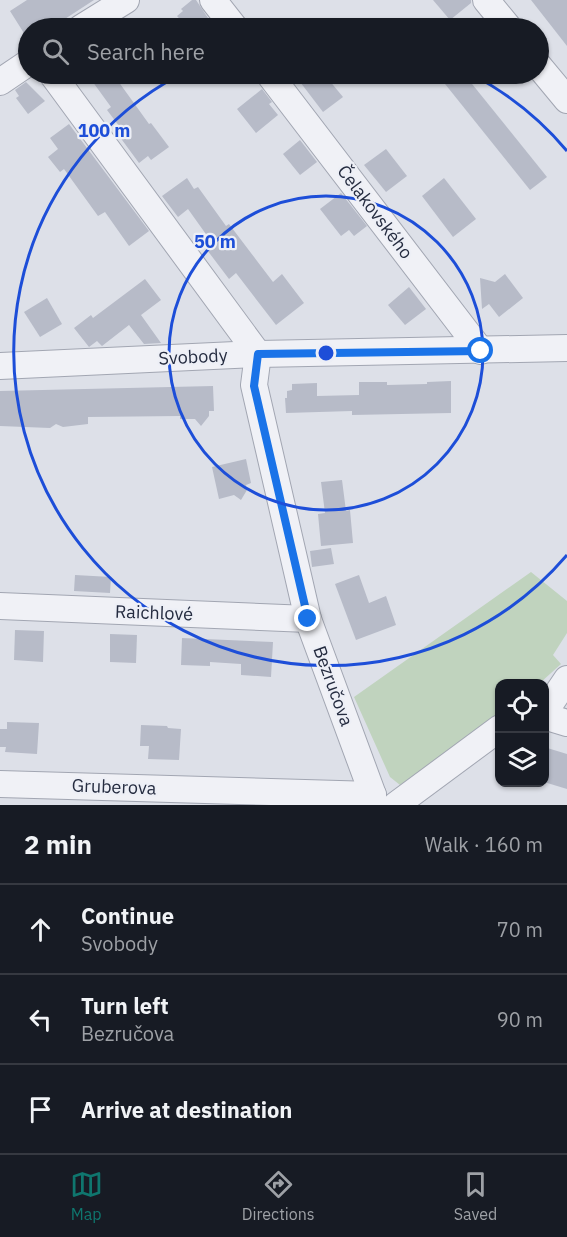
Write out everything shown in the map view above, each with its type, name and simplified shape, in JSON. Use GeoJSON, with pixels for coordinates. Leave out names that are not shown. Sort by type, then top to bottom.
{"type":"FeatureCollection","features":[{"type":"Feature","properties":{"kind":"street"},"geometry":{"type":"LineString","coordinates":[[97,18],[126,0]]}},
{"type":"Feature","properties":{"kind":"street"},"geometry":{"type":"LineString","coordinates":[[213,0],[227,18]]}},
{"type":"Feature","properties":{"kind":"street"},"geometry":{"type":"LineString","coordinates":[[486,0],[501,18]]}},
{"type":"Feature","properties":{"kind":"street"},"geometry":{"type":"LineString","coordinates":[[0,82],[18,70]]}},
{"type":"Feature","properties":{"kind":"street"},"geometry":{"type":"LineString","coordinates":[[549,78],[567,100]]}},
{"type":"Feature","properties":{"kind":"street"},"geometry":{"type":"LineString","coordinates":[[59,84],[258,354]]}},
{"type":"Feature","properties":{"kind":"street","name":"Čelakovského"},"geometry":{"type":"LineString","coordinates":[[277,84],[481,351]]}},
{"type":"Feature","properties":{"kind":"street","name":"Svobody"},"geometry":{"type":"LineString","coordinates":[[0,366],[258,354],[567,348]]}},
{"type":"Feature","properties":{"kind":"street","name":"Bezručova"},"geometry":{"type":"LineString","coordinates":[[258,354],[254,386],[308,619],[380,802]]}},
{"type":"Feature","properties":{"kind":"street","name":"Raichlové"},"geometry":{"type":"LineString","coordinates":[[0,606],[308,619]]}},
{"type":"Feature","properties":{"kind":"street"},"geometry":{"type":"LineString","coordinates":[[549,706],[567,679]]}},
{"type":"Feature","properties":{"kind":"street"},"geometry":{"type":"LineString","coordinates":[[549,716],[567,723]]}},
{"type":"Feature","properties":{"kind":"street"},"geometry":{"type":"LineString","coordinates":[[380,802],[495,731]]}},
{"type":"Feature","properties":{"kind":"street","name":"Gruberova"},"geometry":{"type":"LineString","coordinates":[[0,784],[380,802]]}},
{"type":"Feature","properties":{"kind":"green space"},"geometry":{"type":"Polygon","coordinates":[[[531,572],[567,601],[567,633],[553,655],[561,664],[544,679],[495,679],[495,719],[400,785],[390,777],[354,697],[531,572]]]}},
{"type":"Feature","properties":{"kind":"building"},"geometry":{"type":"Polygon","coordinates":[[[27,0],[94,0],[66,18],[18,18],[18,24],[10,11],[27,0]]]}},
{"type":"Feature","properties":{"kind":"building"},"geometry":{"type":"Polygon","coordinates":[[[192,0],[196,0],[208,18],[179,18],[177,16],[183,11],[181,9],[192,0]]]}},
{"type":"Feature","properties":{"kind":"building"},"geometry":{"type":"Polygon","coordinates":[[[433,0],[471,0],[471,3],[452,18],[448,18],[433,0]]]}},
{"type":"Feature","properties":{"kind":"building"},"geometry":{"type":"Polygon","coordinates":[[[531,0],[567,0],[567,46],[549,23],[549,18],[545,18],[531,0]]]}},
{"type":"Feature","properties":{"kind":"building"},"geometry":{"type":"Polygon","coordinates":[[[23,84],[28,84],[45,101],[28,114],[16,98],[19,96],[15,90],[23,84]]]}},
{"type":"Feature","properties":{"kind":"building"},"geometry":{"type":"Polygon","coordinates":[[[94,84],[120,84],[169,147],[151,160],[148,156],[139,163],[114,129],[119,126],[107,110],[111,107],[94,84]]]}},
{"type":"Feature","properties":{"kind":"building"},"geometry":{"type":"Polygon","coordinates":[[[302,84],[332,84],[343,97],[323,112],[302,84]]]}},
{"type":"Feature","properties":{"kind":"building"},"geometry":{"type":"Polygon","coordinates":[[[445,84],[472,84],[547,177],[530,190],[445,84]]]}},
{"type":"Feature","properties":{"kind":"building"},"geometry":{"type":"Polygon","coordinates":[[[262,89],[272,102],[269,104],[278,115],[256,133],[237,109],[262,89]]]}},
{"type":"Feature","properties":{"kind":"building"},"geometry":{"type":"Polygon","coordinates":[[[69,124],[149,231],[129,246],[105,212],[98,216],[64,169],[60,172],[48,157],[58,149],[50,138],[69,124]]]}},
{"type":"Feature","properties":{"kind":"building"},"geometry":{"type":"Polygon","coordinates":[[[300,140],[317,162],[300,175],[283,154],[300,140]]]}},
{"type":"Feature","properties":{"kind":"building"},"geometry":{"type":"Polygon","coordinates":[[[386,149],[407,176],[386,192],[364,165],[386,149]]]}},
{"type":"Feature","properties":{"kind":"building"},"geometry":{"type":"Polygon","coordinates":[[[187,178],[194,189],[198,187],[226,226],[229,224],[273,282],[282,274],[304,303],[276,325],[236,273],[229,279],[201,242],[208,237],[188,209],[178,217],[162,196],[187,178]]]}},
{"type":"Feature","properties":{"kind":"building"},"geometry":{"type":"Polygon","coordinates":[[[444,178],[476,219],[453,237],[422,196],[444,178]]]}},
{"type":"Feature","properties":{"kind":"building"},"geometry":{"type":"Polygon","coordinates":[[[341,193],[367,226],[354,236],[349,230],[341,236],[320,209],[341,193]]]}},
{"type":"Feature","properties":{"kind":"building"},"geometry":{"type":"Polygon","coordinates":[[[505,274],[523,298],[499,317],[489,304],[482,309],[480,278],[495,282],[505,274]]]}},
{"type":"Feature","properties":{"kind":"building"},"geometry":{"type":"Polygon","coordinates":[[[145,279],[161,300],[141,315],[161,343],[144,344],[129,325],[102,346],[97,341],[89,347],[74,328],[91,315],[93,318],[145,279]]]}},
{"type":"Feature","properties":{"kind":"building"},"geometry":{"type":"Polygon","coordinates":[[[409,287],[426,309],[405,325],[388,305],[409,287]]]}},
{"type":"Feature","properties":{"kind":"building"},"geometry":{"type":"Polygon","coordinates":[[[47,298],[62,324],[40,337],[24,312],[47,298]]]}},
{"type":"Feature","properties":{"kind":"building"},"geometry":{"type":"Polygon","coordinates":[[[451,381],[451,413],[352,415],[352,411],[286,413],[285,398],[287,398],[287,391],[292,390],[292,384],[317,383],[317,396],[359,395],[359,382],[387,382],[387,385],[451,381]]]}},
{"type":"Feature","properties":{"kind":"building"},"geometry":{"type":"Polygon","coordinates":[[[213,386],[214,411],[209,411],[209,416],[201,426],[195,419],[180,419],[180,416],[88,417],[88,424],[63,427],[56,424],[50,428],[0,426],[0,391],[213,386]]]}},
{"type":"Feature","properties":{"kind":"building"},"geometry":{"type":"Polygon","coordinates":[[[246,459],[251,483],[246,485],[247,490],[241,500],[234,495],[219,499],[212,467],[246,459]]]}},
{"type":"Feature","properties":{"kind":"building"},"geometry":{"type":"Polygon","coordinates":[[[342,480],[346,511],[350,510],[353,543],[321,546],[318,514],[325,513],[321,482],[342,480]]]}},
{"type":"Feature","properties":{"kind":"building"},"geometry":{"type":"Polygon","coordinates":[[[331,548],[334,564],[312,567],[310,551],[331,548]]]}},
{"type":"Feature","properties":{"kind":"building"},"geometry":{"type":"Polygon","coordinates":[[[75,575],[111,577],[110,593],[74,591],[75,575]]]}},
{"type":"Feature","properties":{"kind":"building"},"geometry":{"type":"Polygon","coordinates":[[[359,575],[369,603],[386,596],[396,625],[356,640],[335,584],[359,575]]]}},
{"type":"Feature","properties":{"kind":"building"},"geometry":{"type":"Polygon","coordinates":[[[15,630],[44,631],[43,662],[14,660],[15,630]]]}},
{"type":"Feature","properties":{"kind":"building"},"geometry":{"type":"Polygon","coordinates":[[[110,634],[137,635],[136,663],[110,662],[110,634]]]}},
{"type":"Feature","properties":{"kind":"building"},"geometry":{"type":"Polygon","coordinates":[[[182,638],[273,642],[271,677],[241,675],[241,664],[210,662],[210,666],[181,665],[182,638]]]}},
{"type":"Feature","properties":{"kind":"building"},"geometry":{"type":"Polygon","coordinates":[[[7,722],[39,723],[37,754],[5,752],[6,747],[0,747],[0,729],[7,729],[7,722]]]}},
{"type":"Feature","properties":{"kind":"building"},"geometry":{"type":"Polygon","coordinates":[[[141,725],[181,729],[179,760],[148,759],[149,746],[140,746],[141,725]]]}},
{"type":"Feature","properties":{"kind":"building"},"geometry":{"type":"Polygon","coordinates":[[[549,749],[567,754],[567,789],[549,784],[549,749]]]}},
{"type":"Feature","properties":{"kind":"route"},"geometry":{"type":"LineString","coordinates":[[308,619],[254,386],[258,354],[481,351]]}}]}
